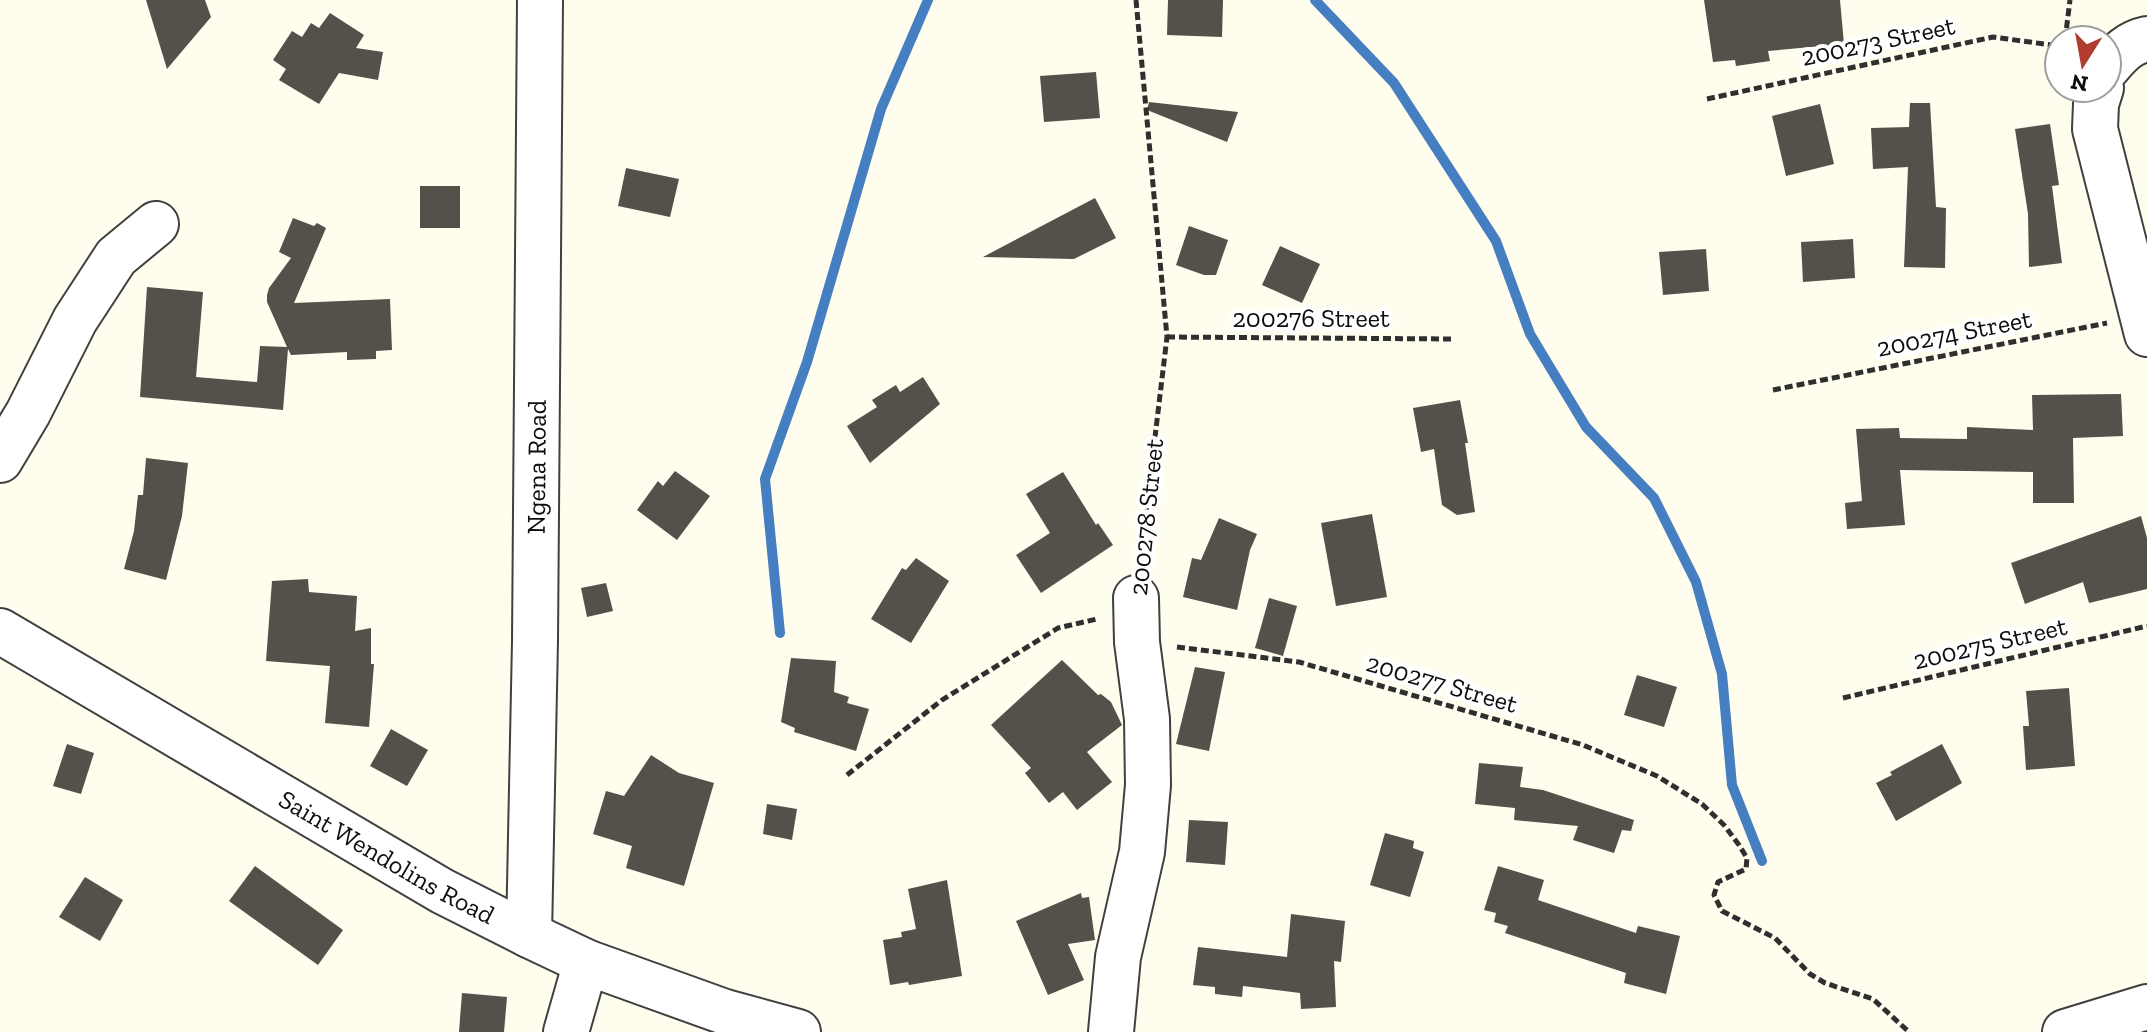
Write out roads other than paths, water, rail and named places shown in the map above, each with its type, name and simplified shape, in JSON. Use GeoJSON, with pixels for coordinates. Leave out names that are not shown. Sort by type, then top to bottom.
{"type":"FeatureCollection","features":[{"type":"Feature","properties":{"kind":"street","name":"Ngena Road"},"geometry":{"type":"LineString","coordinates":[[529,935],[535,641],[540,0]]}},
{"type":"Feature","properties":{"kind":"street"},"geometry":{"type":"LineString","coordinates":[[2123,49],[2147,39]]}},
{"type":"Feature","properties":{"kind":"street"},"geometry":{"type":"LineString","coordinates":[[2096,104],[2095,129],[2145,325]]}},
{"type":"Feature","properties":{"kind":"street"},"geometry":{"type":"LineString","coordinates":[[0,460],[28,413],[75,320],[116,257],[156,224]]}},
{"type":"Feature","properties":{"kind":"street","name":"200278 Street"},"geometry":{"type":"LineString","coordinates":[[1111,1032],[1118,957],[1142,852],[1148,785],[1147,719],[1137,642],[1136,598]]}},
{"type":"Feature","properties":{"kind":"street","name":"Saint Wendolins Road"},"geometry":{"type":"LineString","coordinates":[[0,631],[442,891],[529,935],[586,962],[725,1012],[798,1032]]}},
{"type":"Feature","properties":{"kind":"street"},"geometry":{"type":"LineString","coordinates":[[566,1032],[586,962]]}},
{"type":"Feature","properties":{"kind":"street"},"geometry":{"type":"LineString","coordinates":[[2065,1032],[2147,1007]]}},
{"type":"Feature","properties":{"kind":"waterway"},"geometry":{"type":"LineString","coordinates":[[780,633],[765,479],[807,362],[881,109],[928,0]]}},
{"type":"Feature","properties":{"kind":"waterway"},"geometry":{"type":"LineString","coordinates":[[1315,0],[1394,83],[1496,241],[1530,334],[1586,427],[1654,498],[1696,582],[1722,674],[1732,785],[1762,861]]}}]}
